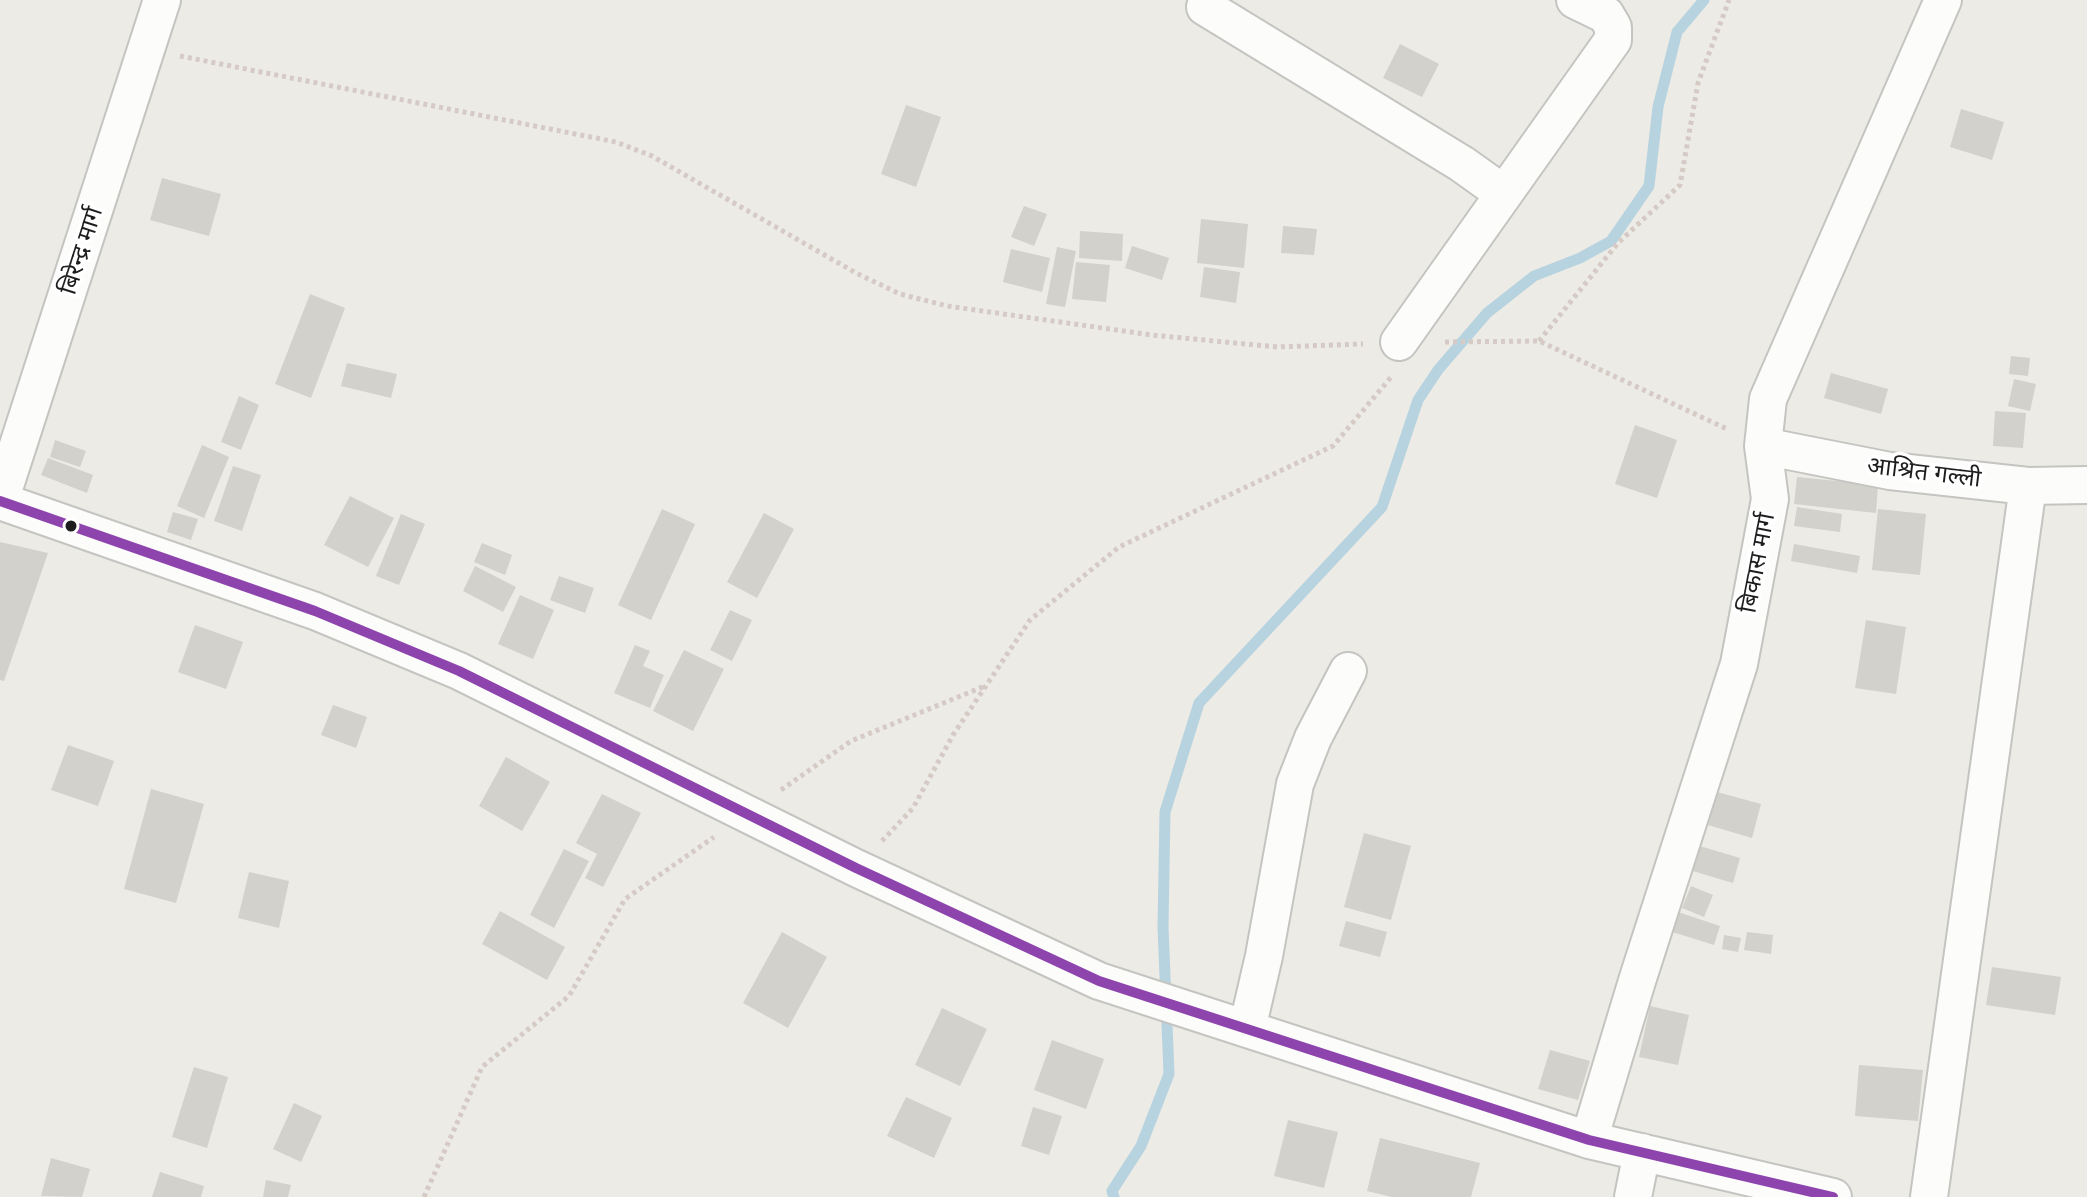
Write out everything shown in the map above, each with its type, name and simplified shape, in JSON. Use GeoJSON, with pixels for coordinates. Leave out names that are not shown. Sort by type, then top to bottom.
{"type":"FeatureCollection","features":[{"type":"Feature","properties":{"kind":"street","name":"बिरेन्द्र मार्ग"},"geometry":{"type":"LineString","coordinates":[[0,501],[162,0]]}},
{"type":"Feature","properties":{"kind":"street"},"geometry":{"type":"LineString","coordinates":[[1209,0],[1205,7],[1462,164],[1504,194]]}},
{"type":"Feature","properties":{"kind":"street"},"geometry":{"type":"LineString","coordinates":[[1410,342],[1504,194],[1613,40],[1613,27],[1606,15],[1575,0]]}},
{"type":"Feature","properties":{"kind":"street","name":"बिकास मार्ग"},"geometry":{"type":"LineString","coordinates":[[1589,1140],[1739,664],[1770,499],[1763,446],[1768,399],[1943,0]]}},
{"type":"Feature","properties":{"kind":"street","name":"आश्रित गल्ली"},"geometry":{"type":"LineString","coordinates":[[1763,446],[1890,471],[2028,486],[2087,485]]}},
{"type":"Feature","properties":{"kind":"street"},"geometry":{"type":"LineString","coordinates":[[1929,1197],[2028,486]]}},
{"type":"Feature","properties":{"kind":"street"},"geometry":{"type":"LineString","coordinates":[[0,501],[315,611],[459,671],[856,868],[1099,981],[1589,1140],[1833,1197]]}},
{"type":"Feature","properties":{"kind":"street"},"geometry":{"type":"LineString","coordinates":[[1247,1029],[1264,956],[1295,784],[1313,738],[1348,671]]}},
{"type":"Feature","properties":{"kind":"street"},"geometry":{"type":"LineString","coordinates":[[1633,1197],[1642,1152]]}},
{"type":"Feature","properties":{"kind":"path"},"geometry":{"type":"LineString","coordinates":[[1539,341],[1618,243],[1680,185],[1698,83],[1729,0]]}},
{"type":"Feature","properties":{"kind":"path"},"geometry":{"type":"LineString","coordinates":[[148,50],[616,142],[652,156],[856,273],[900,294],[947,306],[1152,335],[1277,347],[1539,341],[1763,446]]}},
{"type":"Feature","properties":{"kind":"path"},"geometry":{"type":"LineString","coordinates":[[856,868],[913,808],[953,735],[1030,620],[1119,547],[1333,446],[1410,342]]}},
{"type":"Feature","properties":{"kind":"path"},"geometry":{"type":"LineString","coordinates":[[424,1197],[482,1067],[569,996],[625,899],[851,741],[986,686]]}},
{"type":"Feature","properties":{"kind":"building"},"geometry":{"type":"Polygon","coordinates":[[[1400,44],[1439,64],[1422,97],[1383,78],[1400,44]]]}},
{"type":"Feature","properties":{"kind":"building"},"geometry":{"type":"Polygon","coordinates":[[[906,105],[941,117],[916,187],[881,174],[906,105]]]}},
{"type":"Feature","properties":{"kind":"building"},"geometry":{"type":"Polygon","coordinates":[[[1961,109],[2004,122],[1992,160],[1950,147],[1961,109]]]}},
{"type":"Feature","properties":{"kind":"building"},"geometry":{"type":"Polygon","coordinates":[[[162,178],[221,194],[209,236],[150,220],[162,178]]]}},
{"type":"Feature","properties":{"kind":"building"},"geometry":{"type":"Polygon","coordinates":[[[1024,206],[1047,214],[1034,246],[1011,237],[1024,206]]]}},
{"type":"Feature","properties":{"kind":"building"},"geometry":{"type":"Polygon","coordinates":[[[1201,219],[1248,224],[1244,268],[1197,263],[1201,219]]]}},
{"type":"Feature","properties":{"kind":"building"},"geometry":{"type":"Polygon","coordinates":[[[1283,226],[1317,229],[1314,255],[1281,253],[1283,226]]]}},
{"type":"Feature","properties":{"kind":"building"},"geometry":{"type":"Polygon","coordinates":[[[1080,231],[1123,234],[1122,261],[1079,258],[1080,231]]]}},
{"type":"Feature","properties":{"kind":"building"},"geometry":{"type":"Polygon","coordinates":[[[1132,246],[1169,258],[1162,280],[1125,268],[1132,246]]]}},
{"type":"Feature","properties":{"kind":"building"},"geometry":{"type":"Polygon","coordinates":[[[1057,247],[1076,251],[1065,307],[1046,304],[1057,247]]]}},
{"type":"Feature","properties":{"kind":"building"},"geometry":{"type":"Polygon","coordinates":[[[1011,249],[1050,258],[1042,292],[1003,282],[1011,249]]]}},
{"type":"Feature","properties":{"kind":"building"},"geometry":{"type":"Polygon","coordinates":[[[1076,262],[1110,265],[1106,302],[1072,299],[1076,262]]]}},
{"type":"Feature","properties":{"kind":"building"},"geometry":{"type":"Polygon","coordinates":[[[1204,267],[1240,272],[1236,303],[1200,297],[1204,267]]]}},
{"type":"Feature","properties":{"kind":"building"},"geometry":{"type":"Polygon","coordinates":[[[310,294],[345,308],[311,398],[275,384],[310,294]]]}},
{"type":"Feature","properties":{"kind":"building"},"geometry":{"type":"Polygon","coordinates":[[[2011,356],[2030,358],[2028,376],[2009,374],[2011,356]]]}},
{"type":"Feature","properties":{"kind":"building"},"geometry":{"type":"Polygon","coordinates":[[[347,363],[397,374],[391,398],[341,386],[347,363]]]}},
{"type":"Feature","properties":{"kind":"building"},"geometry":{"type":"Polygon","coordinates":[[[1831,373],[1888,389],[1881,414],[1824,398],[1831,373]]]}},
{"type":"Feature","properties":{"kind":"building"},"geometry":{"type":"Polygon","coordinates":[[[2014,379],[2036,384],[2030,411],[2008,406],[2014,379]]]}},
{"type":"Feature","properties":{"kind":"building"},"geometry":{"type":"Polygon","coordinates":[[[239,396],[259,405],[241,450],[221,442],[239,396]]]}},
{"type":"Feature","properties":{"kind":"building"},"geometry":{"type":"Polygon","coordinates":[[[1995,411],[2026,413],[2023,448],[1993,446],[1995,411]]]}},
{"type":"Feature","properties":{"kind":"building"},"geometry":{"type":"Polygon","coordinates":[[[1635,425],[1677,440],[1657,498],[1615,484],[1635,425]]]}},
{"type":"Feature","properties":{"kind":"building"},"geometry":{"type":"Polygon","coordinates":[[[55,440],[86,451],[80,467],[50,457],[55,440]]]}},
{"type":"Feature","properties":{"kind":"building"},"geometry":{"type":"Polygon","coordinates":[[[202,445],[229,457],[204,518],[177,506],[202,445]]]}},
{"type":"Feature","properties":{"kind":"building"},"geometry":{"type":"Polygon","coordinates":[[[48,458],[93,475],[87,493],[41,475],[48,458]]]}},
{"type":"Feature","properties":{"kind":"building"},"geometry":{"type":"Polygon","coordinates":[[[233,466],[261,475],[242,531],[214,521],[233,466]]]}},
{"type":"Feature","properties":{"kind":"building"},"geometry":{"type":"Polygon","coordinates":[[[1797,477],[1878,485],[1876,513],[1794,504],[1797,477]]]}},
{"type":"Feature","properties":{"kind":"building"},"geometry":{"type":"Polygon","coordinates":[[[350,496],[394,518],[368,567],[324,545],[350,496]]]}},
{"type":"Feature","properties":{"kind":"building"},"geometry":{"type":"Polygon","coordinates":[[[1797,507],[1842,514],[1840,532],[1794,526],[1797,507]]]}},
{"type":"Feature","properties":{"kind":"building"},"geometry":{"type":"Polygon","coordinates":[[[662,509],[695,524],[651,620],[618,605],[662,509]]]}},
{"type":"Feature","properties":{"kind":"building"},"geometry":{"type":"Polygon","coordinates":[[[1878,509],[1926,514],[1920,575],[1872,570],[1878,509]]]}},
{"type":"Feature","properties":{"kind":"building"},"geometry":{"type":"Polygon","coordinates":[[[173,512],[198,519],[191,540],[167,532],[173,512]]]}},
{"type":"Feature","properties":{"kind":"building"},"geometry":{"type":"Polygon","coordinates":[[[764,513],[794,529],[757,598],[727,582],[764,513]]]}},
{"type":"Feature","properties":{"kind":"building"},"geometry":{"type":"Polygon","coordinates":[[[401,514],[425,524],[399,585],[376,576],[401,514]]]}},
{"type":"Feature","properties":{"kind":"building"},"geometry":{"type":"Polygon","coordinates":[[[0,542],[48,553],[4,681],[0,680],[0,542]]]}},
{"type":"Feature","properties":{"kind":"building"},"geometry":{"type":"Polygon","coordinates":[[[482,543],[512,555],[505,575],[474,562],[482,543]]]}},
{"type":"Feature","properties":{"kind":"building"},"geometry":{"type":"Polygon","coordinates":[[[1794,544],[1860,556],[1857,573],[1791,561],[1794,544]]]}},
{"type":"Feature","properties":{"kind":"building"},"geometry":{"type":"Polygon","coordinates":[[[475,566],[516,587],[503,612],[463,591],[475,566]]]}},
{"type":"Feature","properties":{"kind":"building"},"geometry":{"type":"Polygon","coordinates":[[[559,576],[594,588],[585,613],[550,600],[559,576]]]}},
{"type":"Feature","properties":{"kind":"building"},"geometry":{"type":"Polygon","coordinates":[[[520,595],[554,610],[533,659],[498,644],[520,595]]]}},
{"type":"Feature","properties":{"kind":"building"},"geometry":{"type":"Polygon","coordinates":[[[730,610],[752,620],[732,661],[710,650],[730,610]]]}},
{"type":"Feature","properties":{"kind":"building"},"geometry":{"type":"Polygon","coordinates":[[[1866,620],[1906,627],[1896,694],[1855,688],[1866,620]]]}},
{"type":"Feature","properties":{"kind":"building"},"geometry":{"type":"Polygon","coordinates":[[[195,625],[243,642],[226,689],[178,672],[195,625]]]}},
{"type":"Feature","properties":{"kind":"building"},"geometry":{"type":"Polygon","coordinates":[[[635,645],[650,651],[643,666],[664,675],[650,708],[614,693],[635,645]]]}},
{"type":"Feature","properties":{"kind":"building"},"geometry":{"type":"Polygon","coordinates":[[[684,650],[724,669],[693,731],[653,711],[684,650]]]}},
{"type":"Feature","properties":{"kind":"building"},"geometry":{"type":"Polygon","coordinates":[[[333,705],[367,717],[356,748],[321,735],[333,705]]]}},
{"type":"Feature","properties":{"kind":"building"},"geometry":{"type":"Polygon","coordinates":[[[68,745],[114,761],[98,806],[51,790],[68,745]]]}},
{"type":"Feature","properties":{"kind":"building"},"geometry":{"type":"Polygon","coordinates":[[[506,757],[550,782],[522,831],[479,806],[506,757]]]}},
{"type":"Feature","properties":{"kind":"building"},"geometry":{"type":"Polygon","coordinates":[[[151,789],[204,804],[176,903],[124,889],[151,789]]]}},
{"type":"Feature","properties":{"kind":"building"},"geometry":{"type":"Polygon","coordinates":[[[1717,792],[1761,804],[1752,838],[1708,825],[1717,792]]]}},
{"type":"Feature","properties":{"kind":"building"},"geometry":{"type":"Polygon","coordinates":[[[602,794],[641,813],[603,887],[585,878],[597,854],[576,843],[602,794]]]}},
{"type":"Feature","properties":{"kind":"building"},"geometry":{"type":"Polygon","coordinates":[[[1364,833],[1411,846],[1391,920],[1344,907],[1364,833]]]}},
{"type":"Feature","properties":{"kind":"building"},"geometry":{"type":"Polygon","coordinates":[[[1693,844],[1740,858],[1733,883],[1686,869],[1693,844]]]}},
{"type":"Feature","properties":{"kind":"building"},"geometry":{"type":"Polygon","coordinates":[[[564,849],[589,861],[554,928],[530,915],[564,849]]]}},
{"type":"Feature","properties":{"kind":"building"},"geometry":{"type":"Polygon","coordinates":[[[249,872],[289,881],[279,928],[238,918],[249,872]]]}},
{"type":"Feature","properties":{"kind":"building"},"geometry":{"type":"Polygon","coordinates":[[[1691,886],[1713,895],[1704,917],[1682,908],[1691,886]]]}},
{"type":"Feature","properties":{"kind":"building"},"geometry":{"type":"Polygon","coordinates":[[[1672,910],[1720,926],[1714,945],[1666,930],[1672,910]]]}},
{"type":"Feature","properties":{"kind":"building"},"geometry":{"type":"Polygon","coordinates":[[[500,911],[565,947],[547,980],[482,944],[500,911]]]}},
{"type":"Feature","properties":{"kind":"building"},"geometry":{"type":"Polygon","coordinates":[[[1346,921],[1387,932],[1380,957],[1339,946],[1346,921]]]}},
{"type":"Feature","properties":{"kind":"building"},"geometry":{"type":"Polygon","coordinates":[[[782,932],[827,957],[788,1028],[743,1003],[782,932]]]}},
{"type":"Feature","properties":{"kind":"building"},"geometry":{"type":"Polygon","coordinates":[[[1747,932],[1773,935],[1771,954],[1744,950],[1747,932]]]}},
{"type":"Feature","properties":{"kind":"building"},"geometry":{"type":"Polygon","coordinates":[[[1724,935],[1741,938],[1738,952],[1722,949],[1724,935]]]}},
{"type":"Feature","properties":{"kind":"building"},"geometry":{"type":"Polygon","coordinates":[[[1992,967],[2061,977],[2055,1015],[1986,1005],[1992,967]]]}},
{"type":"Feature","properties":{"kind":"building"},"geometry":{"type":"Polygon","coordinates":[[[1650,1006],[1689,1015],[1678,1065],[1639,1057],[1650,1006]]]}},
{"type":"Feature","properties":{"kind":"building"},"geometry":{"type":"Polygon","coordinates":[[[942,1008],[987,1029],[960,1086],[915,1065],[942,1008]]]}},
{"type":"Feature","properties":{"kind":"building"},"geometry":{"type":"Polygon","coordinates":[[[1052,1040],[1104,1059],[1086,1109],[1034,1090],[1052,1040]]]}},
{"type":"Feature","properties":{"kind":"building"},"geometry":{"type":"Polygon","coordinates":[[[1550,1050],[1590,1061],[1578,1100],[1538,1089],[1550,1050]]]}},
{"type":"Feature","properties":{"kind":"building"},"geometry":{"type":"Polygon","coordinates":[[[1859,1065],[1923,1070],[1918,1121],[1855,1116],[1859,1065]]]}},
{"type":"Feature","properties":{"kind":"building"},"geometry":{"type":"Polygon","coordinates":[[[194,1067],[228,1077],[207,1148],[172,1137],[194,1067]]]}},
{"type":"Feature","properties":{"kind":"building"},"geometry":{"type":"Polygon","coordinates":[[[906,1097],[952,1118],[934,1158],[887,1136],[906,1097]]]}},
{"type":"Feature","properties":{"kind":"building"},"geometry":{"type":"Polygon","coordinates":[[[294,1103],[322,1116],[301,1162],[273,1149],[294,1103]]]}},
{"type":"Feature","properties":{"kind":"building"},"geometry":{"type":"Polygon","coordinates":[[[1033,1107],[1062,1116],[1049,1155],[1021,1146],[1033,1107]]]}},
{"type":"Feature","properties":{"kind":"building"},"geometry":{"type":"Polygon","coordinates":[[[1288,1120],[1338,1132],[1324,1188],[1274,1176],[1288,1120]]]}},
{"type":"Feature","properties":{"kind":"building"},"geometry":{"type":"Polygon","coordinates":[[[1380,1138],[1480,1163],[1471,1197],[1392,1197],[1367,1191],[1380,1138]]]}},
{"type":"Feature","properties":{"kind":"building"},"geometry":{"type":"Polygon","coordinates":[[[51,1158],[90,1169],[82,1197],[41,1196],[51,1158]]]}},
{"type":"Feature","properties":{"kind":"building"},"geometry":{"type":"Polygon","coordinates":[[[160,1172],[204,1186],[201,1197],[152,1197],[160,1172]]]}},
{"type":"Feature","properties":{"kind":"building"},"geometry":{"type":"Polygon","coordinates":[[[266,1180],[291,1185],[288,1197],[263,1197],[266,1180]]]}},
{"type":"Feature","properties":{"kind":"waterway"},"geometry":{"type":"LineString","coordinates":[[1114,1197],[1112,1191],[1141,1146],[1169,1074],[1163,927],[1165,812],[1199,703],[1382,507],[1418,400],[1438,370],[1487,313],[1534,276],[1580,258],[1611,241],[1649,186],[1658,107],[1677,32],[1704,0]]}},
{"type":"Feature","properties":{"kind":"transit line"},"geometry":{"type":"LineString","coordinates":[[0,501],[315,611],[459,671],[856,868],[1099,981],[1589,1140],[1833,1197]]}}]}
